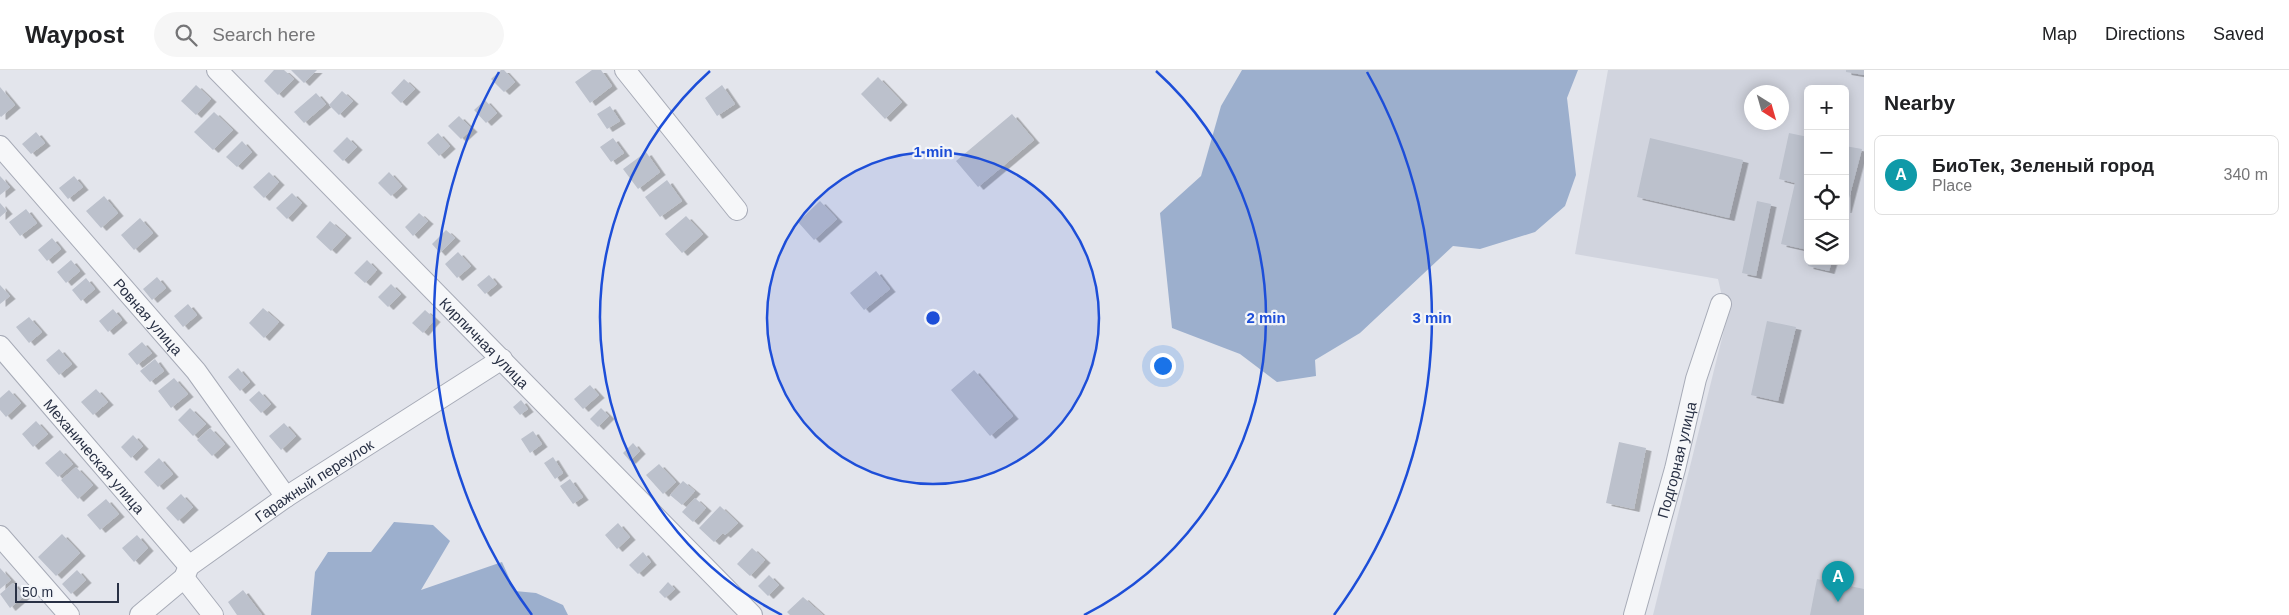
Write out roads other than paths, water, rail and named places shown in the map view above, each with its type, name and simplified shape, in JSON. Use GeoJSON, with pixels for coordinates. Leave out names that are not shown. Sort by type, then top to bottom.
{"type":"FeatureCollection","features":[{"type":"Feature","properties":{"kind":"street","name":"Кирпичная улица"},"geometry":{"type":"LineString","coordinates":[[217,70],[752,615]]}},
{"type":"Feature","properties":{"kind":"street"},"geometry":{"type":"LineString","coordinates":[[625,70],[737,210]]}},
{"type":"Feature","properties":{"kind":"street","name":"Ровная улица"},"geometry":{"type":"LineString","coordinates":[[0,146],[196,370],[286,497]]}},
{"type":"Feature","properties":{"kind":"street","name":"Подгорная улица"},"geometry":{"type":"LineString","coordinates":[[1634,615],[1675,469],[1696,380],[1721,304]]}},
{"type":"Feature","properties":{"kind":"street","name":"Механическая улица"},"geometry":{"type":"LineString","coordinates":[[0,346],[187,572],[213,615]]}},
{"type":"Feature","properties":{"kind":"street","name":"Гаражный переулок"},"geometry":{"type":"LineString","coordinates":[[140,615],[187,572],[286,497],[502,359]]}},
{"type":"Feature","properties":{"kind":"street"},"geometry":{"type":"LineString","coordinates":[[0,536],[69,615]]}},
{"type":"Feature","properties":{"kind":"water"},"geometry":{"type":"Polygon","coordinates":[[[1242,70],[1578,70],[1567,98],[1576,175],[1565,206],[1535,232],[1480,249],[1453,246],[1360,333],[1315,360],[1316,376],[1277,382],[1240,354],[1172,328],[1160,213],[1201,176],[1221,106],[1242,70]]]}},
{"type":"Feature","properties":{"kind":"water"},"geometry":{"type":"Polygon","coordinates":[[[394,522],[433,525],[450,541],[421,590],[502,562],[515,591],[536,593],[563,605],[568,615],[311,615],[315,572],[328,552],[371,552],[394,522]]]}},
{"type":"Feature","properties":{"kind":"place","name":"БиоТек, Зеленый город"},"geometry":{"type":"Point","coordinates":[1838,602]}}]}
